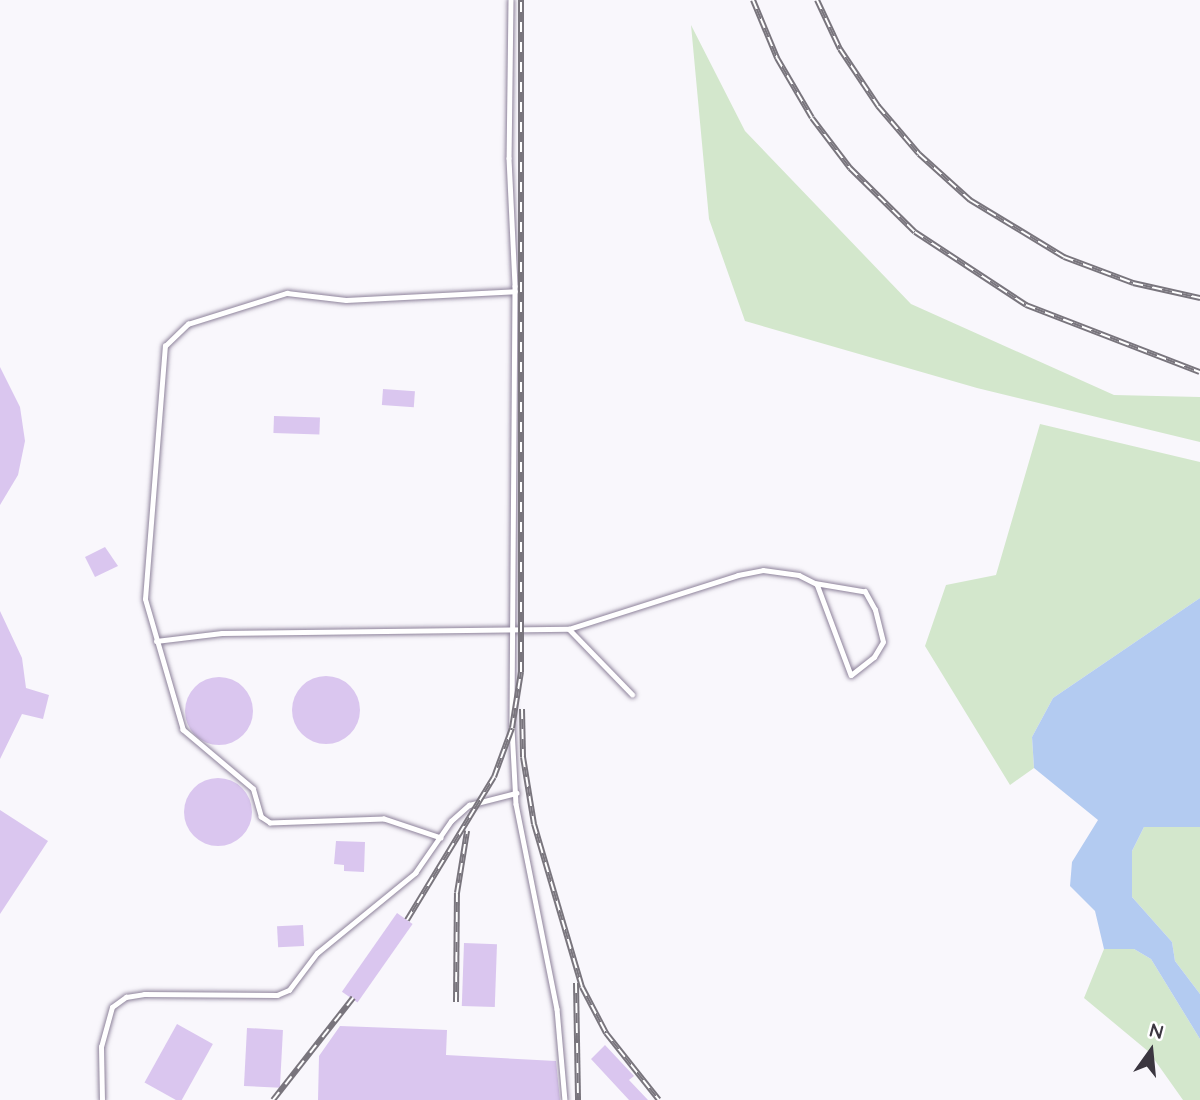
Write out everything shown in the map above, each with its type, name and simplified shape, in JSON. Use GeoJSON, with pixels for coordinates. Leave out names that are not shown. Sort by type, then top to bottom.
{"type":"FeatureCollection","features":[{"type":"Feature","properties":{"kind":"lane"},"geometry":{"type":"LineString","coordinates":[[511,0],[509,158],[515,291],[512,626],[516,793],[564,1050],[565,1100]]}},
{"type":"Feature","properties":{"kind":"lane"},"geometry":{"type":"LineString","coordinates":[[440,838],[384,819],[270,823],[261,817],[253,789],[183,730],[145,599],[165,346],[188,324],[287,293],[346,300],[515,291]]}},
{"type":"Feature","properties":{"kind":"lane"},"geometry":{"type":"LineString","coordinates":[[156,641],[222,633],[455,632],[512,626],[569,629],[763,569],[799,575],[817,584],[865,592],[875,610],[883,642],[874,657],[851,675],[817,584]]}},
{"type":"Feature","properties":{"kind":"lane"},"geometry":{"type":"LineString","coordinates":[[569,629],[632,694]]}},
{"type":"Feature","properties":{"kind":"lane"},"geometry":{"type":"LineString","coordinates":[[102,1100],[101,1047],[112,1007],[126,997],[144,994],[276,995],[289,990],[317,953],[415,873],[440,838],[469,805],[516,793]]}},
{"type":"Feature","properties":{"kind":"green space"},"geometry":{"type":"Polygon","coordinates":[[[691,25],[745,131],[911,304],[1114,395],[1200,397],[1200,442],[977,388],[745,321],[709,219],[691,25]]]}},
{"type":"Feature","properties":{"kind":"green space"},"geometry":{"type":"Polygon","coordinates":[[[1040,424],[1200,462],[1200,598],[1053,698],[1032,737],[1034,768],[1010,785],[925,646],[946,585],[996,575],[1040,424]]]}},
{"type":"Feature","properties":{"kind":"green space"},"geometry":{"type":"Polygon","coordinates":[[[1144,827],[1200,827],[1200,994],[1175,961],[1172,942],[1132,897],[1132,851],[1144,827]]]}},
{"type":"Feature","properties":{"kind":"green space"},"geometry":{"type":"Polygon","coordinates":[[[1104,949],[1134,949],[1151,959],[1200,1039],[1200,1100],[1183,1100],[1149,1052],[1084,998],[1104,949]]]}},
{"type":"Feature","properties":{"kind":"water"},"geometry":{"type":"Polygon","coordinates":[[[1200,598],[1200,827],[1144,827],[1132,851],[1132,897],[1172,942],[1175,961],[1200,994],[1200,1039],[1151,959],[1134,949],[1104,949],[1095,911],[1070,886],[1072,862],[1098,820],[1034,768],[1032,737],[1053,698],[1200,598]]]}},
{"type":"Feature","properties":{"kind":"building"},"geometry":{"type":"Polygon","coordinates":[[[0,367],[20,407],[25,441],[18,475],[0,505],[0,367]]]}},
{"type":"Feature","properties":{"kind":"building"},"geometry":{"type":"Polygon","coordinates":[[[383,389],[415,391],[414,407],[382,405],[383,389]]]}},
{"type":"Feature","properties":{"kind":"building"},"geometry":{"type":"Polygon","coordinates":[[[274,416],[320,418],[319,435],[273,433],[274,416]]]}},
{"type":"Feature","properties":{"kind":"building"},"geometry":{"type":"Polygon","coordinates":[[[105,547],[118,566],[95,577],[85,557],[105,547]]]}},
{"type":"Feature","properties":{"kind":"building"},"geometry":{"type":"Polygon","coordinates":[[[0,611],[22,658],[26,688],[49,695],[43,719],[22,714],[0,759],[0,611]]]}},
{"type":"Feature","properties":{"kind":"building"},"geometry":{"type":"Polygon","coordinates":[[[319,676],[333,676],[345,681],[355,691],[360,710],[355,729],[345,739],[333,744],[319,744],[307,739],[297,729],[292,717],[292,703],[297,691],[307,681],[319,676]]]}},
{"type":"Feature","properties":{"kind":"building"},"geometry":{"type":"Polygon","coordinates":[[[226,677],[247,692],[253,704],[251,724],[243,735],[226,745],[212,745],[195,735],[187,724],[185,704],[195,687],[206,679],[226,677]]]}},
{"type":"Feature","properties":{"kind":"building"},"geometry":{"type":"Polygon","coordinates":[[[211,778],[225,778],[237,783],[247,793],[252,812],[247,831],[237,841],[225,846],[211,846],[199,841],[189,831],[184,819],[184,805],[189,793],[199,783],[211,778]]]}},
{"type":"Feature","properties":{"kind":"building"},"geometry":{"type":"Polygon","coordinates":[[[0,810],[48,841],[0,914],[0,810]]]}},
{"type":"Feature","properties":{"kind":"building"},"geometry":{"type":"Polygon","coordinates":[[[336,841],[365,842],[364,872],[344,871],[344,865],[334,864],[336,841]]]}},
{"type":"Feature","properties":{"kind":"building"},"geometry":{"type":"Polygon","coordinates":[[[397,913],[413,924],[358,1003],[342,992],[397,913]]]}},
{"type":"Feature","properties":{"kind":"building"},"geometry":{"type":"Polygon","coordinates":[[[303,925],[304,946],[278,947],[277,926],[303,925]]]}},
{"type":"Feature","properties":{"kind":"building"},"geometry":{"type":"Polygon","coordinates":[[[464,943],[497,944],[495,1007],[462,1006],[464,943]]]}},
{"type":"Feature","properties":{"kind":"building"},"geometry":{"type":"Polygon","coordinates":[[[177,1024],[213,1044],[182,1100],[176,1100],[145,1083],[177,1024]]]}},
{"type":"Feature","properties":{"kind":"building"},"geometry":{"type":"Polygon","coordinates":[[[340,1026],[447,1030],[446,1055],[556,1061],[560,1100],[318,1100],[319,1056],[340,1026]]]}},
{"type":"Feature","properties":{"kind":"building"},"geometry":{"type":"Polygon","coordinates":[[[247,1028],[283,1030],[280,1088],[244,1086],[247,1028]]]}},
{"type":"Feature","properties":{"kind":"building"},"geometry":{"type":"Polygon","coordinates":[[[605,1045],[634,1076],[629,1080],[648,1100],[629,1100],[591,1059],[605,1045]]]}},
{"type":"Feature","properties":{"kind":"railway"},"geometry":{"type":"LineString","coordinates":[[407,920],[494,777],[512,728],[521,672],[521,0]]}},
{"type":"Feature","properties":{"kind":"railway"},"geometry":{"type":"LineString","coordinates":[[753,0],[777,58],[812,118],[850,168],[915,232],[1026,305],[1200,372]]}},
{"type":"Feature","properties":{"kind":"railway"},"geometry":{"type":"LineString","coordinates":[[817,0],[840,49],[878,106],[919,154],[970,200],[1064,257],[1133,283],[1200,298]]}},
{"type":"Feature","properties":{"kind":"railway"},"geometry":{"type":"LineString","coordinates":[[522,709],[523,757],[534,824],[582,987],[606,1033],[659,1100]]}},
{"type":"Feature","properties":{"kind":"railway"},"geometry":{"type":"LineString","coordinates":[[456,1002],[457,893],[467,831]]}},
{"type":"Feature","properties":{"kind":"railway"},"geometry":{"type":"LineString","coordinates":[[576,983],[578,1100]]}},
{"type":"Feature","properties":{"kind":"railway"},"geometry":{"type":"LineString","coordinates":[[273,1100],[353,998]]}}]}
